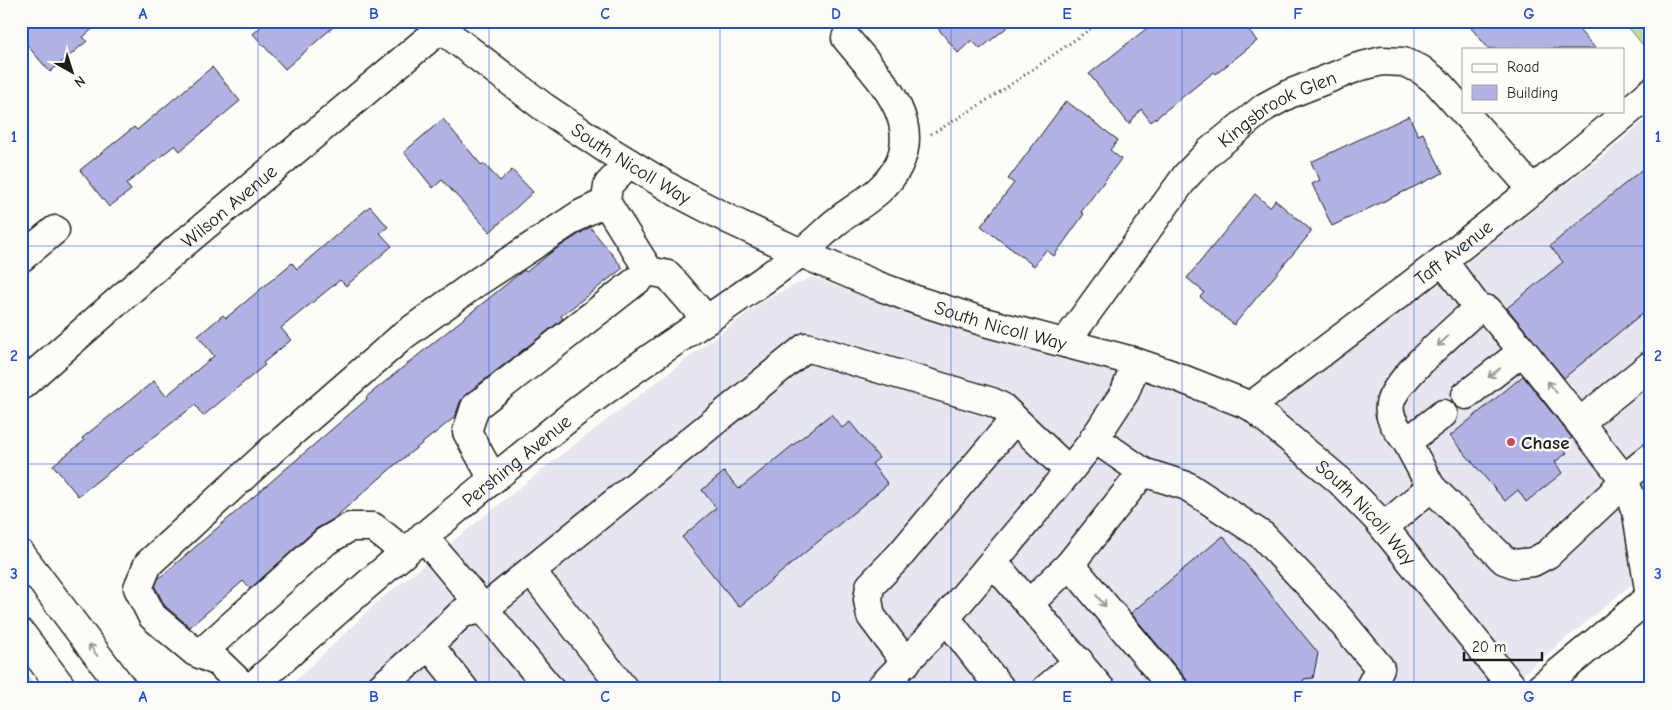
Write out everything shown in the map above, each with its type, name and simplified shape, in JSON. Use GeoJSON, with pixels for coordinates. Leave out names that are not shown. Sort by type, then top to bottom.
{"type":"FeatureCollection","features":[{"type":"Feature","properties":{"kind":"street","name":"South Nicoll Way"},"geometry":{"type":"LineString","coordinates":[[436,25],[545,108],[629,163],[680,194],[801,254],[919,301],[988,323],[1136,363],[1170,374],[1251,406],[1340,481],[1384,527],[1514,689]]}},
{"type":"Feature","properties":{"kind":"street","name":"Wilson Avenue"},"geometry":{"type":"LineString","coordinates":[[24,377],[176,250],[436,25]]}},
{"type":"Feature","properties":{"kind":"street"},"geometry":{"type":"LineString","coordinates":[[846,38],[892,95],[901,113],[905,130],[904,149]]}},
{"type":"Feature","properties":{"kind":"street","name":"Kingsbrook Glen"},"geometry":{"type":"LineString","coordinates":[[1065,343],[1186,176],[1210,151],[1265,107],[1289,94],[1358,67],[1382,61],[1403,62],[1420,69],[1437,82],[1462,110]]}},
{"type":"Feature","properties":{"kind":"street","name":"Taft Avenue"},"geometry":{"type":"LineString","coordinates":[[1251,406],[1393,300],[1533,190],[1651,92]]}},
{"type":"Feature","properties":{"kind":"street","name":"Kingsbrook Glen"},"geometry":{"type":"LineString","coordinates":[[1464,112],[1533,190]]}},
{"type":"Feature","properties":{"kind":"street","name":"Pershing Avenue"},"geometry":{"type":"LineString","coordinates":[[250,689],[315,629],[414,544],[586,405],[801,254],[836,222],[874,195],[889,180],[898,166],[904,149]]}},
{"type":"Feature","properties":{"kind":"street"},"geometry":{"type":"LineString","coordinates":[[629,163],[608,185],[606,202],[649,271],[668,275],[706,320]]}},
{"type":"Feature","properties":{"kind":"street"},"geometry":{"type":"LineString","coordinates":[[246,689],[218,662],[200,654],[152,616],[138,588],[148,564],[273,449],[404,335],[573,219],[606,202]]}},
{"type":"Feature","properties":{"kind":"street"},"geometry":{"type":"LineString","coordinates":[[21,258],[55,230]]}},
{"type":"Feature","properties":{"kind":"street"},"geometry":{"type":"LineString","coordinates":[[1442,261],[1478,308],[1488,310],[1523,351],[1624,479],[1637,514],[1651,596],[1539,689]]}},
{"type":"Feature","properties":{"kind":"street"},"geometry":{"type":"LineString","coordinates":[[494,479],[467,432],[475,407],[649,271]]}},
{"type":"Feature","properties":{"kind":"street"},"geometry":{"type":"LineString","coordinates":[[1478,308],[1409,374],[1390,404],[1391,419],[1407,442],[1430,487],[1504,560],[1515,564],[1532,562],[1548,554],[1611,495],[1624,479],[1651,458]]}},
{"type":"Feature","properties":{"kind":"street"},"geometry":{"type":"LineString","coordinates":[[379,689],[462,614],[484,609],[806,347],[992,402],[1002,407],[1070,471]]}},
{"type":"Feature","properties":{"kind":"street"},"geometry":{"type":"LineString","coordinates":[[1466,395],[1523,351]]}},
{"type":"Feature","properties":{"kind":"street"},"geometry":{"type":"LineString","coordinates":[[1014,420],[901,554],[870,586],[868,600],[870,616],[896,679],[1070,471],[1125,392],[1136,363]]}},
{"type":"Feature","properties":{"kind":"street"},"geometry":{"type":"LineString","coordinates":[[1580,422],[1651,365]]}},
{"type":"Feature","properties":{"kind":"street"},"geometry":{"type":"LineString","coordinates":[[1407,442],[1443,414]]}},
{"type":"Feature","properties":{"kind":"street"},"geometry":{"type":"LineString","coordinates":[[1094,438],[1143,472],[1187,486],[1263,536],[1326,603],[1380,668],[1369,689]]}},
{"type":"Feature","properties":{"kind":"street"},"geometry":{"type":"LineString","coordinates":[[1029,604],[1070,564],[1143,472]]}},
{"type":"Feature","properties":{"kind":"street"},"geometry":{"type":"LineString","coordinates":[[1624,479],[1651,489]]}},
{"type":"Feature","properties":{"kind":"street"},"geometry":{"type":"LineString","coordinates":[[1384,527],[1430,487]]}},
{"type":"Feature","properties":{"kind":"street"},"geometry":{"type":"LineString","coordinates":[[200,654],[326,541],[350,527],[373,527],[414,544],[484,609],[550,689]]}},
{"type":"Feature","properties":{"kind":"street"},"geometry":{"type":"LineString","coordinates":[[21,554],[123,689]]}},
{"type":"Feature","properties":{"kind":"street"},"geometry":{"type":"LineString","coordinates":[[993,562],[1101,689]]}},
{"type":"Feature","properties":{"kind":"street"},"geometry":{"type":"LineString","coordinates":[[1070,564],[1174,689]]}},
{"type":"Feature","properties":{"kind":"street"},"geometry":{"type":"LineString","coordinates":[[531,571],[624,689]]}},
{"type":"Feature","properties":{"kind":"street"},"geometry":{"type":"LineString","coordinates":[[946,618],[1001,689]]}},
{"type":"Feature","properties":{"kind":"street"},"geometry":{"type":"LineString","coordinates":[[21,634],[63,689]]}},
{"type":"Feature","properties":{"kind":"street"},"geometry":{"type":"LineString","coordinates":[[429,645],[464,689]]}},
{"type":"Feature","properties":{"kind":"street"},"geometry":{"type":"LineString","coordinates":[[1046,689],[1079,661]]}},
{"type":"Feature","properties":{"kind":"path"},"geometry":{"type":"LineString","coordinates":[[904,149],[971,112],[1101,21]]}},
{"type":"Feature","properties":{"kind":"shaded area"},"geometry":{"type":"Polygon","coordinates":[[[1651,115],[1651,568],[1505,689],[287,689],[375,604],[548,465],[764,300],[812,277],[874,300],[1018,345],[1162,385],[1245,419],[1430,291],[1610,150],[1651,115]]]}},
{"type":"Feature","properties":{"kind":"green space"},"geometry":{"type":"Polygon","coordinates":[[[1623,21],[1651,21],[1651,47],[1647,50],[1623,21]]]}},
{"type":"Feature","properties":{"kind":"green space"},"geometry":{"type":"Polygon","coordinates":[[[21,668],[37,689],[21,689],[21,668]]]}},
{"type":"Feature","properties":{"kind":"building"},"geometry":{"type":"Polygon","coordinates":[[[21,21],[102,21],[83,37],[87,41],[50,72],[21,38],[21,21]]]}},
{"type":"Feature","properties":{"kind":"building"},"geometry":{"type":"Polygon","coordinates":[[[267,21],[340,21],[285,69],[253,34],[267,21]]]}},
{"type":"Feature","properties":{"kind":"building"},"geometry":{"type":"Polygon","coordinates":[[[932,21],[1015,21],[980,49],[972,40],[958,53],[932,21]]]}},
{"type":"Feature","properties":{"kind":"building"},"geometry":{"type":"Polygon","coordinates":[[[1156,21],[1242,21],[1257,41],[1151,122],[1141,109],[1129,124],[1089,74],[1156,21]]]}},
{"type":"Feature","properties":{"kind":"building"},"geometry":{"type":"Polygon","coordinates":[[[1465,21],[1571,21],[1595,48],[1488,48],[1465,21]]]}},
{"type":"Feature","properties":{"kind":"building"},"geometry":{"type":"Polygon","coordinates":[[[212,67],[240,101],[180,151],[175,145],[126,184],[131,190],[109,207],[80,170],[134,127],[137,130],[212,67]]]}},
{"type":"Feature","properties":{"kind":"building"},"geometry":{"type":"Polygon","coordinates":[[[1066,101],[1118,140],[1110,150],[1121,159],[1081,212],[1084,214],[1054,256],[1046,250],[1034,266],[981,226],[1014,183],[1008,179],[1066,101]]]}},
{"type":"Feature","properties":{"kind":"building"},"geometry":{"type":"Polygon","coordinates":[[[1409,116],[1418,135],[1423,133],[1443,173],[1332,226],[1312,184],[1320,180],[1311,162],[1409,116]]]}},
{"type":"Feature","properties":{"kind":"building"},"geometry":{"type":"Polygon","coordinates":[[[443,119],[482,166],[484,164],[500,181],[512,170],[533,192],[490,232],[442,180],[433,188],[404,152],[443,119]]]}},
{"type":"Feature","properties":{"kind":"building"},"geometry":{"type":"Polygon","coordinates":[[[1651,162],[1651,306],[1564,378],[1507,308],[1563,262],[1550,246],[1651,162]]]}},
{"type":"Feature","properties":{"kind":"building"},"geometry":{"type":"Polygon","coordinates":[[[1255,194],[1270,207],[1275,200],[1312,231],[1234,325],[1200,297],[1204,292],[1187,278],[1255,194]]]}},
{"type":"Feature","properties":{"kind":"building"},"geometry":{"type":"Polygon","coordinates":[[[370,206],[388,227],[380,233],[392,246],[346,286],[340,280],[281,328],[291,340],[263,363],[265,365],[203,416],[195,405],[78,496],[53,465],[84,441],[82,438],[154,381],[166,396],[214,356],[198,336],[223,315],[226,318],[292,263],[297,269],[370,206]]]}},
{"type":"Feature","properties":{"kind":"building"},"geometry":{"type":"Polygon","coordinates":[[[590,227],[623,268],[561,316],[563,319],[465,395],[460,402],[455,417],[395,465],[332,520],[316,529],[250,589],[243,581],[190,627],[165,606],[155,587],[158,579],[367,399],[366,397],[524,270],[526,272],[553,251],[590,227]]]}},
{"type":"Feature","properties":{"kind":"building","name":"Chase"},"geometry":{"type":"Polygon","coordinates":[[[1523,376],[1572,438],[1562,446],[1567,453],[1555,462],[1562,473],[1526,502],[1518,490],[1505,501],[1450,436],[1523,376]]]}},
{"type":"Feature","properties":{"kind":"building"},"geometry":{"type":"Polygon","coordinates":[[[831,414],[842,428],[850,422],[879,458],[872,464],[888,484],[739,607],[682,537],[716,508],[702,490],[724,472],[739,489],[831,414]]]}},
{"type":"Feature","properties":{"kind":"building"},"geometry":{"type":"Polygon","coordinates":[[[1223,536],[1318,653],[1313,678],[1304,679],[1299,689],[1191,689],[1186,679],[1131,613],[1223,536]]]}},
{"type":"Feature","properties":{"kind":"place","name":"Chase"},"geometry":{"type":"Point","coordinates":[1511,442]}}]}
